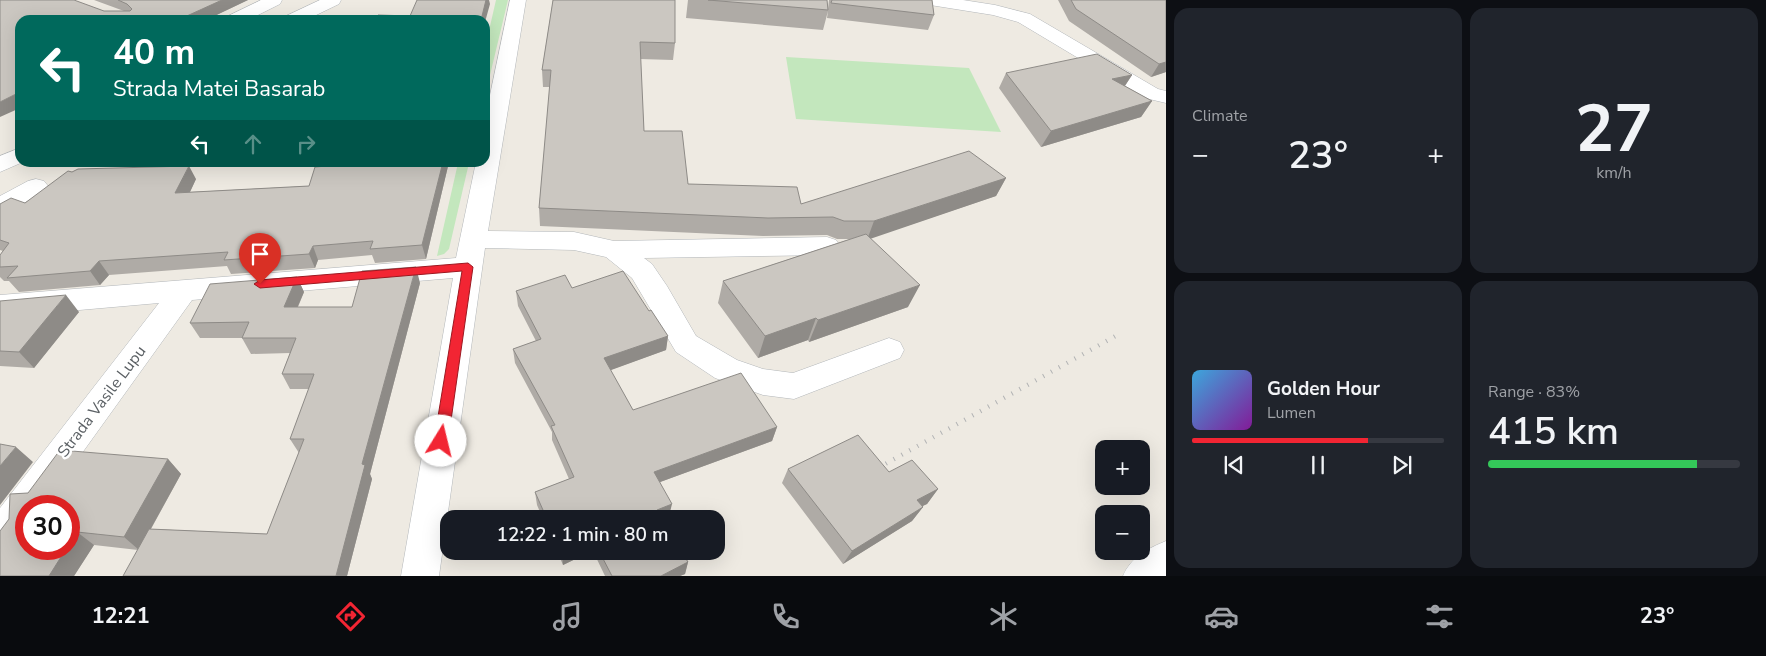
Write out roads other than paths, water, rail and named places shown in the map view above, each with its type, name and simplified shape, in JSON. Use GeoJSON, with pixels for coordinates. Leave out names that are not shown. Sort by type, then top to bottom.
{"type":"FeatureCollection","features":[{"type":"Feature","properties":{"kind":"street"},"geometry":{"type":"LineString","coordinates":[[244,15],[274,0]]}},
{"type":"Feature","properties":{"kind":"street"},"geometry":{"type":"LineString","coordinates":[[302,15],[333,0]]}},
{"type":"Feature","properties":{"kind":"street"},"geometry":{"type":"LineString","coordinates":[[490,149],[518,0]]}},
{"type":"Feature","properties":{"kind":"street"},"geometry":{"type":"LineString","coordinates":[[930,0],[995,10],[1024,18],[1152,94],[1166,97]]}},
{"type":"Feature","properties":{"kind":"street"},"geometry":{"type":"LineString","coordinates":[[1017,0],[1024,18]]}},
{"type":"Feature","properties":{"kind":"street"},"geometry":{"type":"LineString","coordinates":[[0,165],[15,158]]}},
{"type":"Feature","properties":{"kind":"street"},"geometry":{"type":"LineString","coordinates":[[420,576],[468,267],[487,167]]}},
{"type":"Feature","properties":{"kind":"street"},"geometry":{"type":"LineString","coordinates":[[0,206],[36,186]]}},
{"type":"Feature","properties":{"kind":"street"},"geometry":{"type":"LineString","coordinates":[[473,239],[574,240],[614,250],[827,246]]}},
{"type":"Feature","properties":{"kind":"street"},"geometry":{"type":"LineString","coordinates":[[614,250],[642,271],[686,344],[726,369],[763,382],[794,386],[889,350]]}},
{"type":"Feature","properties":{"kind":"street"},"geometry":{"type":"LineString","coordinates":[[0,306],[468,267]]}},
{"type":"Feature","properties":{"kind":"street","name":"Strada Vasile Lupu"},"geometry":{"type":"LineString","coordinates":[[0,537],[184,290]]}},
{"type":"Feature","properties":{"kind":"street"},"geometry":{"type":"LineString","coordinates":[[1142,576],[1166,560]]}},
{"type":"Feature","properties":{"kind":"railway"},"geometry":{"type":"LineString","coordinates":[[878,468],[1121,333]]}}]}
